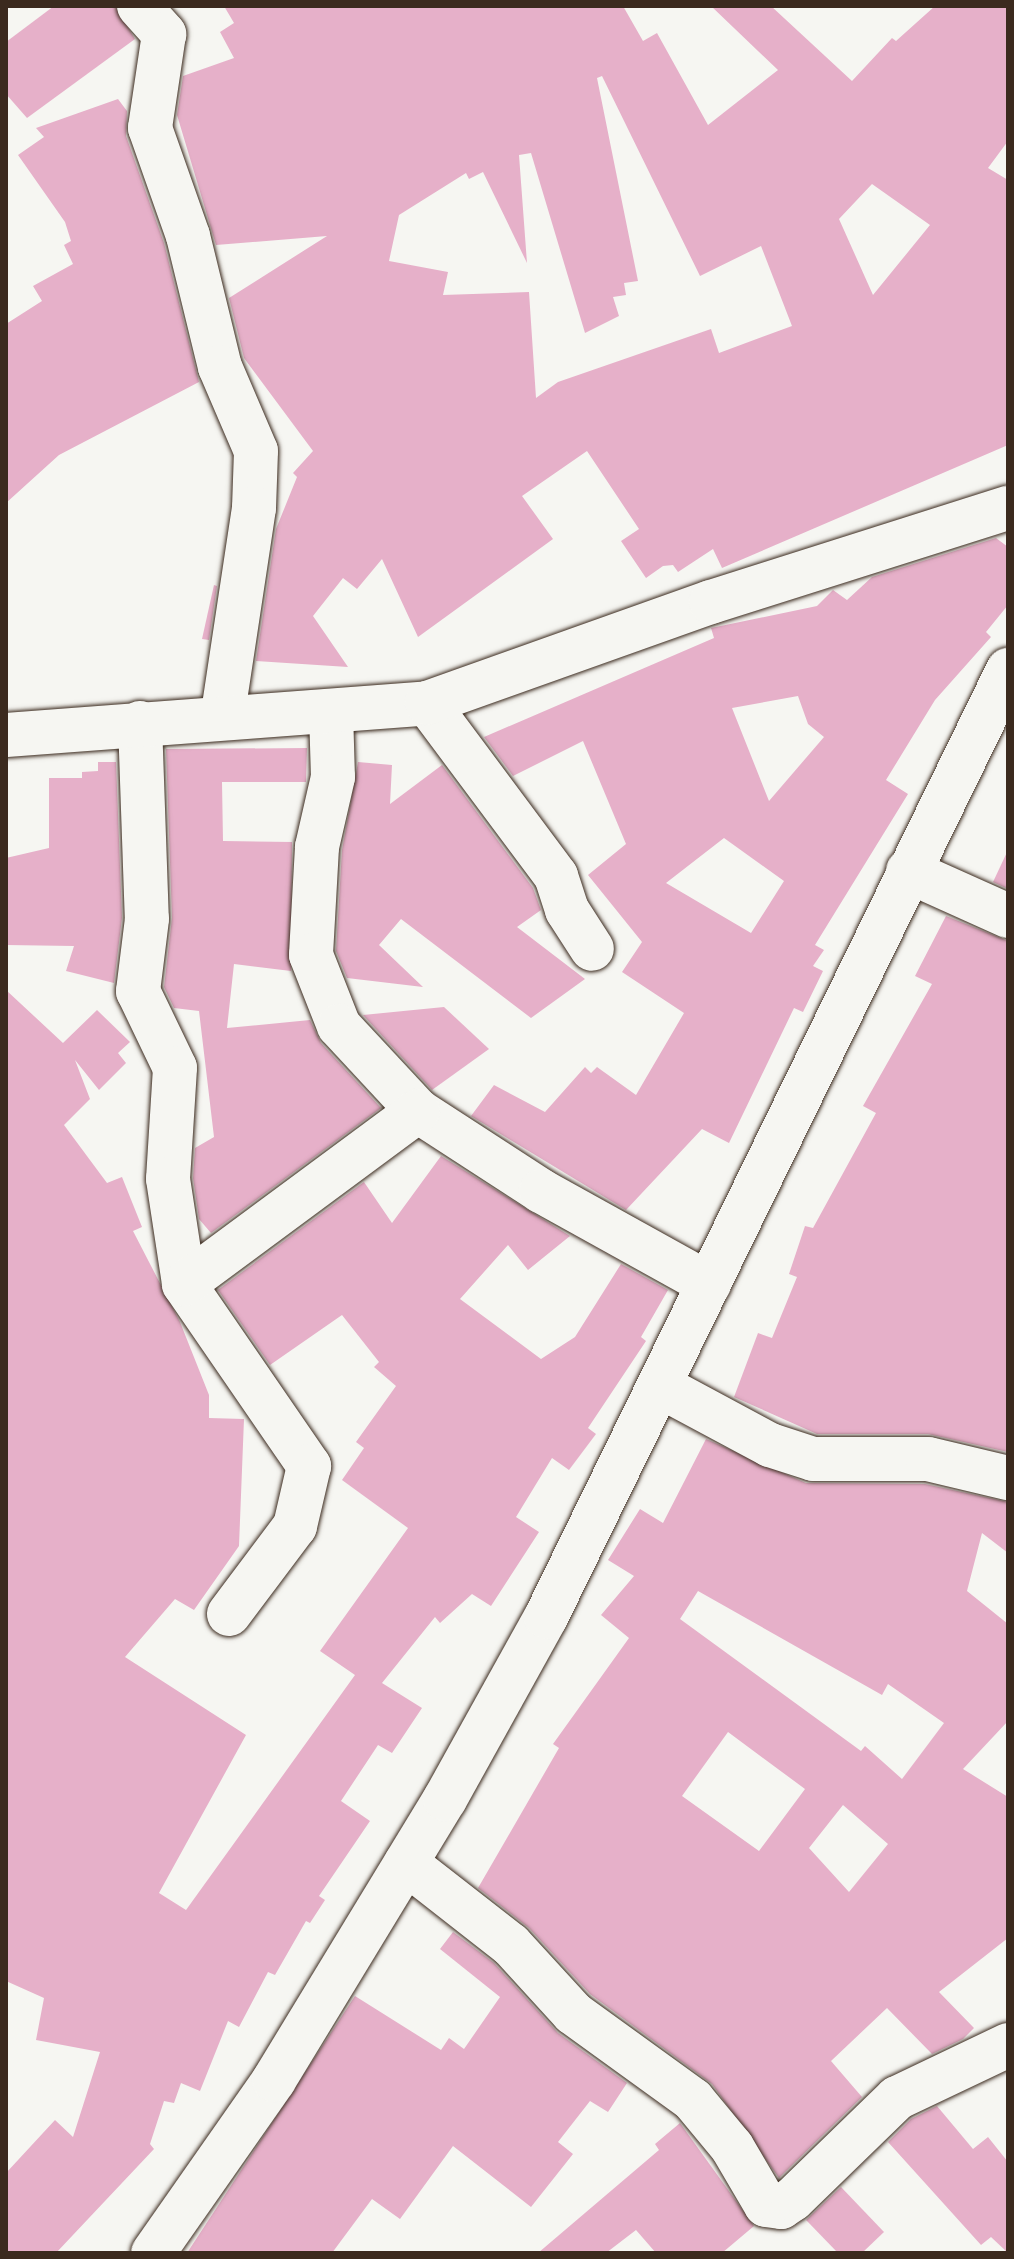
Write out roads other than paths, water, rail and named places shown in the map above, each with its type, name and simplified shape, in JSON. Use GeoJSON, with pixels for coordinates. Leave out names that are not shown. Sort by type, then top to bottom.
{"type":"FeatureCollection","features":[{"type":"Feature","properties":{"kind":"street"},"geometry":{"type":"LineString","coordinates":[[162,15],[150,128],[188,236],[220,367],[256,451],[254,508],[223,714]]}},
{"type":"Feature","properties":{"kind":"street"},"geometry":{"type":"LineString","coordinates":[[6,735],[223,714],[331,711],[427,703],[711,602],[1008,508]]}},
{"type":"Feature","properties":{"kind":"street"},"geometry":{"type":"LineString","coordinates":[[153,2253],[274,2080],[406,1863],[546,1617],[908,871],[1006,681]]}},
{"type":"Feature","properties":{"kind":"street"},"geometry":{"type":"LineString","coordinates":[[427,703],[556,876],[567,910],[592,949]]}},
{"type":"Feature","properties":{"kind":"street"},"geometry":{"type":"LineString","coordinates":[[331,711],[333,777],[317,847],[311,955],[339,1026],[418,1111],[541,1191],[709,1284]]}},
{"type":"Feature","properties":{"kind":"street"},"geometry":{"type":"LineString","coordinates":[[140,723],[147,919],[138,991],[175,1068],[168,1179],[184,1284],[309,1466],[295,1526],[229,1614]]}},
{"type":"Feature","properties":{"kind":"street"},"geometry":{"type":"LineString","coordinates":[[908,871],[1008,916]]}},
{"type":"Feature","properties":{"kind":"street"},"geometry":{"type":"LineString","coordinates":[[184,1284],[418,1111]]}},
{"type":"Feature","properties":{"kind":"street"},"geometry":{"type":"LineString","coordinates":[[660,1386],[770,1445],[813,1459],[838,1464],[928,1459],[1008,1478]]}},
{"type":"Feature","properties":{"kind":"street"},"geometry":{"type":"LineString","coordinates":[[406,1863],[511,1945],[573,2013],[693,2100],[732,2147],[766,2205],[781,2207],[793,2199],[897,2098],[1008,2045]]}}]}
